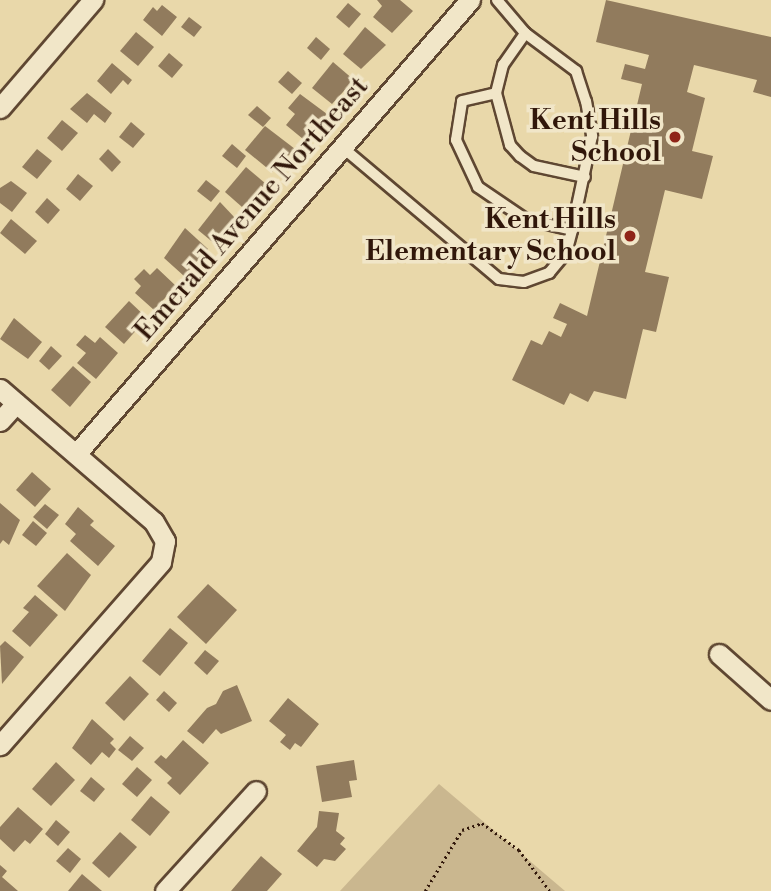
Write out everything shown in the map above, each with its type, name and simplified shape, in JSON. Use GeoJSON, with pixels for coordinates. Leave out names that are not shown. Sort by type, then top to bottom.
{"type":"FeatureCollection","features":[{"type":"Feature","properties":{"kind":"street"},"geometry":{"type":"LineString","coordinates":[[0,108],[93,0]]}},
{"type":"Feature","properties":{"kind":"street","name":"Emerald Avenue Northeast"},"geometry":{"type":"LineString","coordinates":[[76,454],[470,0]]}},
{"type":"Feature","properties":{"kind":"street"},"geometry":{"type":"LineString","coordinates":[[0,390],[154,522],[165,541],[160,562],[0,744]]}},
{"type":"Feature","properties":{"kind":"street"},"geometry":{"type":"LineString","coordinates":[[0,421],[16,403]]}},
{"type":"Feature","properties":{"kind":"street"},"geometry":{"type":"LineString","coordinates":[[719,654],[771,700]]}},
{"type":"Feature","properties":{"kind":"street"},"geometry":{"type":"LineString","coordinates":[[165,891],[256,791]]}},
{"type":"Feature","properties":{"kind":"lane"},"geometry":{"type":"LineString","coordinates":[[342,147],[499,279],[524,282],[549,272],[566,253],[592,136],[576,71],[525,33],[496,0]]}},
{"type":"Feature","properties":{"kind":"lane"},"geometry":{"type":"LineString","coordinates":[[525,33],[503,65],[496,93],[510,145],[534,166],[585,177]]}},
{"type":"Feature","properties":{"kind":"lane"},"geometry":{"type":"LineString","coordinates":[[496,93],[462,101],[456,140],[478,187],[526,219],[572,230]]}},
{"type":"Feature","properties":{"kind":"path"},"geometry":{"type":"LineString","coordinates":[[425,891],[462,830],[482,823],[519,850],[550,891]]}},
{"type":"Feature","properties":{"kind":"shaded area"},"geometry":{"type":"Polygon","coordinates":[[[439,784],[565,891],[340,891],[439,784]]]}},
{"type":"Feature","properties":{"kind":"building"},"geometry":{"type":"Polygon","coordinates":[[[377,0],[400,0],[413,11],[392,33],[373,17],[382,6],[377,0]]]}},
{"type":"Feature","properties":{"kind":"building","name":"Kent Hills Elementary School"},"geometry":{"type":"Polygon","coordinates":[[[606,0],[771,37],[771,97],[753,92],[757,80],[694,65],[687,92],[705,98],[692,151],[713,156],[702,199],[665,190],[645,272],[669,277],[656,332],[643,329],[626,399],[594,391],[588,402],[570,393],[564,405],[512,380],[531,340],[542,345],[549,331],[561,337],[567,324],[553,318],[560,303],[587,316],[642,84],[621,79],[625,64],[645,69],[649,55],[596,42],[606,0]]]}},
{"type":"Feature","properties":{"kind":"building"},"geometry":{"type":"Polygon","coordinates":[[[348,3],[361,14],[349,28],[336,17],[348,3]]]}},
{"type":"Feature","properties":{"kind":"building"},"geometry":{"type":"Polygon","coordinates":[[[162,5],[177,17],[162,36],[143,20],[153,7],[157,11],[162,5]]]}},
{"type":"Feature","properties":{"kind":"building"},"geometry":{"type":"Polygon","coordinates":[[[189,17],[202,27],[194,37],[181,27],[189,17]]]}},
{"type":"Feature","properties":{"kind":"building"},"geometry":{"type":"Polygon","coordinates":[[[365,27],[386,45],[361,69],[343,54],[365,27]]]}},
{"type":"Feature","properties":{"kind":"building"},"geometry":{"type":"Polygon","coordinates":[[[136,32],[154,47],[138,66],[120,51],[136,32]]]}},
{"type":"Feature","properties":{"kind":"building"},"geometry":{"type":"Polygon","coordinates":[[[316,37],[330,49],[321,60],[307,48],[316,37]]]}},
{"type":"Feature","properties":{"kind":"building"},"geometry":{"type":"Polygon","coordinates":[[[169,53],[183,65],[172,78],[158,66],[169,53]]]}},
{"type":"Feature","properties":{"kind":"building"},"geometry":{"type":"Polygon","coordinates":[[[333,62],[354,80],[332,104],[312,88],[333,62]]]}},
{"type":"Feature","properties":{"kind":"building"},"geometry":{"type":"Polygon","coordinates":[[[112,63],[132,80],[128,85],[123,80],[111,94],[97,81],[112,63]]]}},
{"type":"Feature","properties":{"kind":"building"},"geometry":{"type":"Polygon","coordinates":[[[288,71],[302,83],[292,94],[278,82],[288,71]]]}},
{"type":"Feature","properties":{"kind":"building"},"geometry":{"type":"Polygon","coordinates":[[[87,93],[112,113],[105,123],[94,114],[87,123],[70,109],[87,93]]]}},
{"type":"Feature","properties":{"kind":"building"},"geometry":{"type":"Polygon","coordinates":[[[300,94],[327,114],[303,139],[286,125],[295,114],[288,108],[300,94]]]}},
{"type":"Feature","properties":{"kind":"building"},"geometry":{"type":"Polygon","coordinates":[[[257,106],[271,118],[263,127],[248,115],[257,106]]]}},
{"type":"Feature","properties":{"kind":"building"},"geometry":{"type":"Polygon","coordinates":[[[62,120],[78,133],[62,151],[47,138],[62,120]]]}},
{"type":"Feature","properties":{"kind":"building"},"geometry":{"type":"Polygon","coordinates":[[[131,122],[145,134],[133,148],[119,137],[131,122]]]}},
{"type":"Feature","properties":{"kind":"building"},"geometry":{"type":"Polygon","coordinates":[[[265,126],[295,149],[272,172],[245,150],[265,126]]]}},
{"type":"Feature","properties":{"kind":"building"},"geometry":{"type":"Polygon","coordinates":[[[232,144],[246,156],[237,168],[222,156],[232,144]]]}},
{"type":"Feature","properties":{"kind":"building"},"geometry":{"type":"Polygon","coordinates":[[[37,149],[52,161],[37,179],[22,167],[37,149]]]}},
{"type":"Feature","properties":{"kind":"building"},"geometry":{"type":"Polygon","coordinates":[[[108,149],[121,162],[112,172],[99,159],[108,149]]]}},
{"type":"Feature","properties":{"kind":"building"},"geometry":{"type":"Polygon","coordinates":[[[246,167],[266,184],[242,207],[225,192],[246,167]]]}},
{"type":"Feature","properties":{"kind":"building"},"geometry":{"type":"Polygon","coordinates":[[[78,174],[93,186],[80,201],[66,189],[78,174]]]}},
{"type":"Feature","properties":{"kind":"building"},"geometry":{"type":"Polygon","coordinates":[[[206,180],[220,191],[211,202],[197,191],[206,180]]]}},
{"type":"Feature","properties":{"kind":"building"},"geometry":{"type":"Polygon","coordinates":[[[11,181],[27,193],[12,212],[0,203],[0,188],[11,181]]]}},
{"type":"Feature","properties":{"kind":"building"},"geometry":{"type":"Polygon","coordinates":[[[47,198],[60,210],[48,224],[35,212],[47,198]]]}},
{"type":"Feature","properties":{"kind":"building"},"geometry":{"type":"Polygon","coordinates":[[[220,202],[236,219],[215,244],[198,230],[220,202]]]}},
{"type":"Feature","properties":{"kind":"building"},"geometry":{"type":"Polygon","coordinates":[[[11,219],[37,241],[25,254],[0,233],[11,219]]]}},
{"type":"Feature","properties":{"kind":"building"},"geometry":{"type":"Polygon","coordinates":[[[185,228],[208,249],[184,276],[164,258],[185,228]]]}},
{"type":"Feature","properties":{"kind":"building"},"geometry":{"type":"Polygon","coordinates":[[[157,268],[176,286],[154,310],[135,293],[141,286],[134,279],[144,269],[150,275],[157,268]]]}},
{"type":"Feature","properties":{"kind":"building"},"geometry":{"type":"Polygon","coordinates":[[[129,301],[147,318],[124,344],[105,327],[129,301]]]}},
{"type":"Feature","properties":{"kind":"building"},"geometry":{"type":"Polygon","coordinates":[[[14,318],[42,342],[28,359],[0,339],[14,318]]]}},
{"type":"Feature","properties":{"kind":"building"},"geometry":{"type":"Polygon","coordinates":[[[85,335],[95,343],[100,337],[118,353],[96,379],[77,363],[86,353],[76,345],[85,335]]]}},
{"type":"Feature","properties":{"kind":"building"},"geometry":{"type":"Polygon","coordinates":[[[51,346],[62,356],[49,370],[39,361],[51,346]]]}},
{"type":"Feature","properties":{"kind":"building"},"geometry":{"type":"Polygon","coordinates":[[[73,366],[91,382],[70,407],[51,390],[73,366]]]}},
{"type":"Feature","properties":{"kind":"building"},"geometry":{"type":"Polygon","coordinates":[[[32,472],[51,489],[35,507],[16,490],[32,472]]]}},
{"type":"Feature","properties":{"kind":"building"},"geometry":{"type":"Polygon","coordinates":[[[0,503],[20,520],[9,545],[3,540],[0,544],[0,503]]]}},
{"type":"Feature","properties":{"kind":"building"},"geometry":{"type":"Polygon","coordinates":[[[45,504],[59,515],[47,529],[33,517],[45,504]]]}},
{"type":"Feature","properties":{"kind":"building"},"geometry":{"type":"Polygon","coordinates":[[[78,507],[94,521],[90,525],[115,546],[98,566],[70,541],[76,534],[65,524],[78,507]]]}},
{"type":"Feature","properties":{"kind":"building"},"geometry":{"type":"Polygon","coordinates":[[[33,521],[47,533],[36,546],[22,535],[33,521]]]}},
{"type":"Feature","properties":{"kind":"building"},"geometry":{"type":"Polygon","coordinates":[[[67,553],[91,575],[65,611],[37,586],[67,553]]]}},
{"type":"Feature","properties":{"kind":"building"},"geometry":{"type":"Polygon","coordinates":[[[208,584],[237,610],[206,644],[177,617],[208,584]]]}},
{"type":"Feature","properties":{"kind":"building"},"geometry":{"type":"Polygon","coordinates":[[[35,595],[58,615],[30,647],[12,631],[29,612],[23,608],[35,595]]]}},
{"type":"Feature","properties":{"kind":"building"},"geometry":{"type":"Polygon","coordinates":[[[170,628],[188,643],[160,676],[142,661],[170,628]]]}},
{"type":"Feature","properties":{"kind":"building"},"geometry":{"type":"Polygon","coordinates":[[[5,641],[24,657],[2,684],[0,646],[5,641]]]}},
{"type":"Feature","properties":{"kind":"building"},"geometry":{"type":"Polygon","coordinates":[[[205,650],[219,661],[207,675],[194,663],[205,650]]]}},
{"type":"Feature","properties":{"kind":"building"},"geometry":{"type":"Polygon","coordinates":[[[130,676],[149,694],[124,721],[105,703],[130,676]]]}},
{"type":"Feature","properties":{"kind":"building"},"geometry":{"type":"Polygon","coordinates":[[[237,685],[252,721],[221,734],[216,729],[203,744],[187,731],[207,708],[216,704],[223,691],[237,685]]]}},
{"type":"Feature","properties":{"kind":"building"},"geometry":{"type":"Polygon","coordinates":[[[164,691],[177,703],[169,712],[156,700],[164,691]]]}},
{"type":"Feature","properties":{"kind":"building"},"geometry":{"type":"Polygon","coordinates":[[[288,698],[319,724],[301,747],[295,743],[290,750],[280,742],[286,735],[269,721],[288,698]]]}},
{"type":"Feature","properties":{"kind":"building"},"geometry":{"type":"Polygon","coordinates":[[[92,719],[114,739],[110,743],[116,749],[109,758],[102,752],[91,765],[72,748],[92,719]]]}},
{"type":"Feature","properties":{"kind":"building"},"geometry":{"type":"Polygon","coordinates":[[[130,736],[144,748],[132,761],[118,750],[130,736]]]}},
{"type":"Feature","properties":{"kind":"building"},"geometry":{"type":"Polygon","coordinates":[[[183,740],[209,763],[180,795],[167,783],[172,778],[154,762],[161,755],[166,759],[183,740]]]}},
{"type":"Feature","properties":{"kind":"building"},"geometry":{"type":"Polygon","coordinates":[[[354,760],[357,780],[349,781],[352,797],[322,802],[316,766],[354,760]]]}},
{"type":"Feature","properties":{"kind":"building"},"geometry":{"type":"Polygon","coordinates":[[[56,762],[75,780],[51,806],[32,789],[56,762]]]}},
{"type":"Feature","properties":{"kind":"building"},"geometry":{"type":"Polygon","coordinates":[[[137,767],[152,780],[137,797],[122,784],[137,767]]]}},
{"type":"Feature","properties":{"kind":"building"},"geometry":{"type":"Polygon","coordinates":[[[91,777],[105,789],[94,802],[80,791],[91,777]]]}},
{"type":"Feature","properties":{"kind":"building"},"geometry":{"type":"Polygon","coordinates":[[[151,796],[170,812],[150,836],[131,820],[151,796]]]}},
{"type":"Feature","properties":{"kind":"building"},"geometry":{"type":"Polygon","coordinates":[[[18,807],[43,829],[30,844],[25,840],[14,852],[0,839],[0,827],[18,807]]]}},
{"type":"Feature","properties":{"kind":"building"},"geometry":{"type":"Polygon","coordinates":[[[319,811],[339,813],[336,831],[345,838],[340,844],[346,849],[335,861],[324,859],[317,867],[297,851],[317,827],[319,811]]]}},
{"type":"Feature","properties":{"kind":"building"},"geometry":{"type":"Polygon","coordinates":[[[56,820],[70,832],[58,846],[45,834],[56,820]]]}},
{"type":"Feature","properties":{"kind":"building"},"geometry":{"type":"Polygon","coordinates":[[[120,832],[137,847],[109,878],[92,863],[120,832]]]}},
{"type":"Feature","properties":{"kind":"building"},"geometry":{"type":"Polygon","coordinates":[[[68,848],[81,859],[70,873],[56,861],[68,848]]]}},
{"type":"Feature","properties":{"kind":"building"},"geometry":{"type":"Polygon","coordinates":[[[261,856],[282,874],[267,891],[231,891],[261,856]]]}},
{"type":"Feature","properties":{"kind":"building"},"geometry":{"type":"Polygon","coordinates":[[[0,865],[7,871],[2,877],[18,891],[0,891],[0,865]]]}},
{"type":"Feature","properties":{"kind":"building"},"geometry":{"type":"Polygon","coordinates":[[[82,874],[102,891],[68,891],[82,874]]]}},
{"type":"Feature","properties":{"kind":"place","name":"Kent Hills School"},"geometry":{"type":"Point","coordinates":[675,137]}},
{"type":"Feature","properties":{"kind":"place","name":"Kent Hills Elementary School"},"geometry":{"type":"Point","coordinates":[630,236]}}]}
